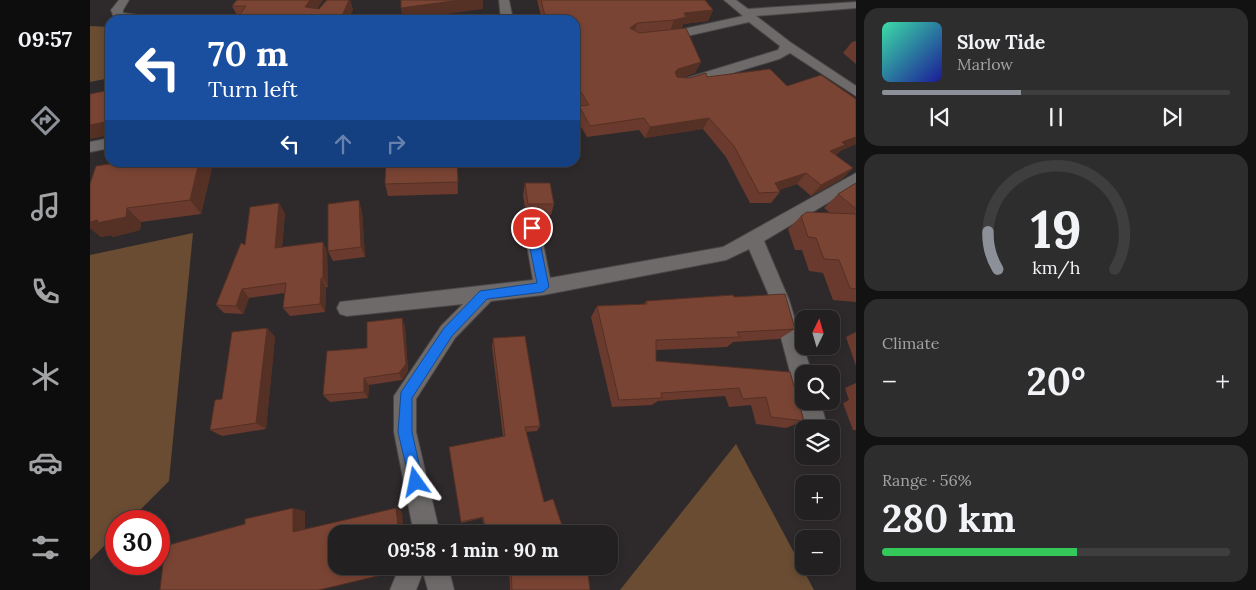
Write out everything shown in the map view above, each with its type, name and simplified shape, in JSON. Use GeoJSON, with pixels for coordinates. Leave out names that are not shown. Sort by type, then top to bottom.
{"type":"FeatureCollection","features":[{"type":"Feature","properties":{"kind":"street"},"geometry":{"type":"LineString","coordinates":[[118,15],[117,10],[124,0]]}},
{"type":"Feature","properties":{"kind":"street"},"geometry":{"type":"LineString","coordinates":[[504,0],[506,15]]}},
{"type":"Feature","properties":{"kind":"street"},"geometry":{"type":"LineString","coordinates":[[729,0],[786,45],[856,92]]}},
{"type":"Feature","properties":{"kind":"street"},"geometry":{"type":"LineString","coordinates":[[653,39],[749,15],[856,5]]}},
{"type":"Feature","properties":{"kind":"street"},"geometry":{"type":"LineString","coordinates":[[678,85],[775,56],[784,52],[786,45]]}},
{"type":"Feature","properties":{"kind":"street"},"geometry":{"type":"LineString","coordinates":[[90,147],[105,144]]}},
{"type":"Feature","properties":{"kind":"street"},"geometry":{"type":"LineString","coordinates":[[347,308],[484,295],[543,287],[726,253],[754,239],[856,179]]}},
{"type":"Feature","properties":{"kind":"street"},"geometry":{"type":"LineString","coordinates":[[532,228],[543,287]]}},
{"type":"Feature","properties":{"kind":"street"},"geometry":{"type":"LineString","coordinates":[[754,239],[780,300],[799,365]]}},
{"type":"Feature","properties":{"kind":"street"},"geometry":{"type":"LineString","coordinates":[[424,525],[405,432],[405,396],[448,332],[484,295]]}},
{"type":"Feature","properties":{"kind":"street"},"geometry":{"type":"LineString","coordinates":[[403,590],[409,575]]}},
{"type":"Feature","properties":{"kind":"street"},"geometry":{"type":"LineString","coordinates":[[437,575],[441,590]]}},
{"type":"Feature","properties":{"kind":"shaded area"},"geometry":{"type":"Polygon","coordinates":[[[90,26],[105,27],[105,79],[90,82],[90,26]]]}},
{"type":"Feature","properties":{"kind":"shaded area"},"geometry":{"type":"Polygon","coordinates":[[[193,233],[169,481],[140,510],[105,510],[105,545],[90,560],[90,255],[193,233]]]}},
{"type":"Feature","properties":{"kind":"shaded area"},"geometry":{"type":"Polygon","coordinates":[[[736,444],[795,554],[795,575],[806,575],[814,590],[620,590],[736,444]]]}},
{"type":"Feature","properties":{"kind":"building"},"geometry":{"type":"Polygon","coordinates":[[[237,0],[310,0],[305,7],[319,9],[327,0],[349,0],[342,15],[240,15],[246,6],[232,6],[237,0]]]}},
{"type":"Feature","properties":{"kind":"building"},"geometry":{"type":"Polygon","coordinates":[[[401,0],[461,0],[401,8],[401,0]]]}},
{"type":"Feature","properties":{"kind":"building"},"geometry":{"type":"Polygon","coordinates":[[[541,0],[705,0],[713,10],[684,13],[686,17],[674,20],[637,23],[630,28],[639,33],[686,28],[701,62],[678,69],[675,72],[677,77],[689,78],[706,73],[707,77],[770,69],[787,86],[821,75],[856,99],[856,137],[842,142],[845,145],[830,151],[853,168],[821,185],[806,173],[775,183],[780,192],[759,193],[734,146],[709,118],[650,127],[644,118],[590,126],[580,108],[580,106],[589,105],[580,90],[580,15],[545,15],[541,0]]]}},
{"type":"Feature","properties":{"kind":"building"},"geometry":{"type":"Polygon","coordinates":[[[105,91],[105,122],[90,125],[90,94],[105,91]]]}},
{"type":"Feature","properties":{"kind":"building"},"geometry":{"type":"Polygon","coordinates":[[[96,166],[198,167],[190,200],[127,208],[126,217],[97,223],[98,220],[90,222],[90,184],[96,166]]]}},
{"type":"Feature","properties":{"kind":"building"},"geometry":{"type":"Polygon","coordinates":[[[386,167],[457,167],[458,182],[385,184],[386,167]]]}},
{"type":"Feature","properties":{"kind":"building"},"geometry":{"type":"Polygon","coordinates":[[[525,183],[550,183],[554,204],[528,204],[525,183]]]}},
{"type":"Feature","properties":{"kind":"building"},"geometry":{"type":"Polygon","coordinates":[[[856,183],[856,209],[838,194],[856,183]]]}},
{"type":"Feature","properties":{"kind":"building"},"geometry":{"type":"Polygon","coordinates":[[[359,200],[361,247],[328,251],[328,204],[359,200]]]}},
{"type":"Feature","properties":{"kind":"building"},"geometry":{"type":"Polygon","coordinates":[[[279,203],[275,248],[323,242],[323,278],[321,278],[320,304],[283,308],[286,283],[242,289],[236,306],[216,305],[241,243],[245,245],[250,207],[279,203]]]}},
{"type":"Feature","properties":{"kind":"building"},"geometry":{"type":"Polygon","coordinates":[[[807,212],[856,214],[856,289],[850,288],[839,260],[824,259],[816,238],[808,237],[801,216],[807,212]]]}},
{"type":"Feature","properties":{"kind":"building"},"geometry":{"type":"Polygon","coordinates":[[[785,294],[795,329],[737,332],[740,337],[656,340],[656,361],[790,372],[795,390],[795,410],[801,410],[804,420],[771,417],[766,397],[743,399],[739,388],[661,393],[662,398],[619,400],[597,306],[647,304],[646,301],[733,295],[734,297],[785,294]]]}},
{"type":"Feature","properties":{"kind":"building"},"geometry":{"type":"Polygon","coordinates":[[[402,318],[406,364],[399,373],[364,378],[364,392],[323,395],[327,351],[367,348],[367,322],[402,318]]]}},
{"type":"Feature","properties":{"kind":"building"},"geometry":{"type":"Polygon","coordinates":[[[267,328],[256,423],[210,430],[215,400],[222,399],[232,332],[267,328]]]}},
{"type":"Feature","properties":{"kind":"building"},"geometry":{"type":"Polygon","coordinates":[[[525,336],[540,426],[525,427],[544,502],[553,499],[562,525],[485,525],[483,517],[461,522],[449,447],[505,436],[493,338],[525,336]]]}},
{"type":"Feature","properties":{"kind":"building"},"geometry":{"type":"Polygon","coordinates":[[[293,508],[293,532],[396,508],[398,525],[328,525],[328,575],[382,575],[319,590],[160,590],[162,575],[170,575],[170,545],[245,524],[245,519],[293,508]]]}},
{"type":"Feature","properties":{"kind":"building"},"geometry":{"type":"Polygon","coordinates":[[[511,575],[588,575],[590,590],[512,590],[511,575]]]}},
{"type":"Feature","properties":{"kind":"route"},"geometry":{"type":"LineString","coordinates":[[416,482],[405,432],[405,396],[448,332],[484,295],[543,287],[532,228]]}}]}
